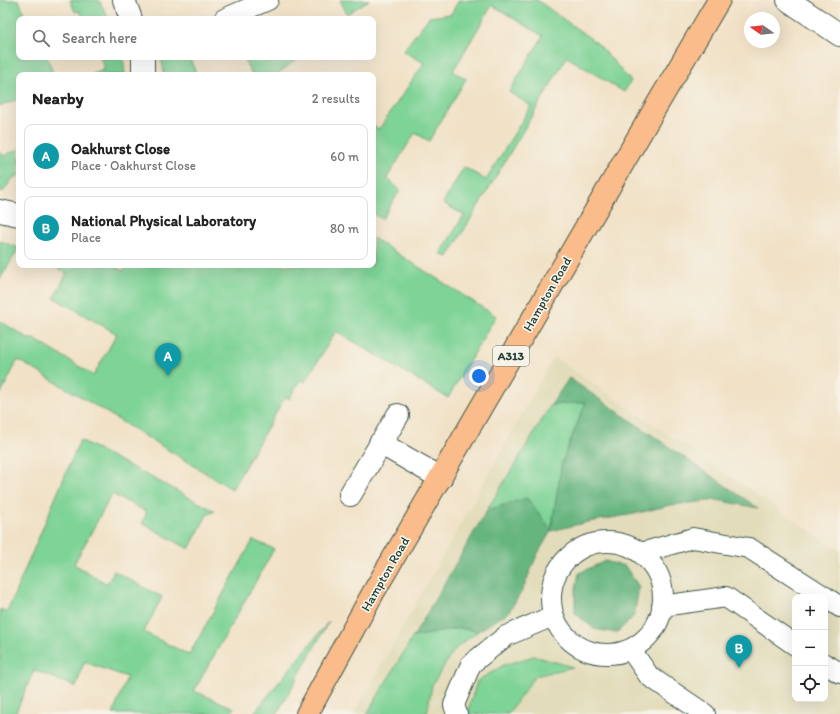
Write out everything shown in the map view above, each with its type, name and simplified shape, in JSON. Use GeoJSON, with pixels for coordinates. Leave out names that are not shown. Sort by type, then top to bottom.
{"type":"FeatureCollection","features":[{"type":"Feature","properties":{"kind":"main road","name":"Hampton Road"},"geometry":{"type":"LineString","coordinates":[[307,714],[374,593],[719,0]]}},
{"type":"Feature","properties":{"kind":"street"},"geometry":{"type":"LineString","coordinates":[[124,0],[130,16]]}},
{"type":"Feature","properties":{"kind":"street"},"geometry":{"type":"LineString","coordinates":[[788,0],[840,35]]}},
{"type":"Feature","properties":{"kind":"street"},"geometry":{"type":"LineString","coordinates":[[143,60],[143,72]]}},
{"type":"Feature","properties":{"kind":"street"},"geometry":{"type":"LineString","coordinates":[[0,211],[16,214]]}},
{"type":"Feature","properties":{"kind":"street"},"geometry":{"type":"LineString","coordinates":[[350,495],[398,415]]}},
{"type":"Feature","properties":{"kind":"street"},"geometry":{"type":"LineString","coordinates":[[380,443],[441,478]]}},
{"type":"Feature","properties":{"kind":"lane"},"geometry":{"type":"LineString","coordinates":[[231,16],[268,0]]}},
{"type":"Feature","properties":{"kind":"lane"},"geometry":{"type":"LineString","coordinates":[[640,553],[693,538],[749,548],[820,594]]}},
{"type":"Feature","properties":{"kind":"lane"},"geometry":{"type":"LineString","coordinates":[[606,542],[623,544],[640,553],[654,567],[659,577],[663,596],[660,616],[647,638],[631,650],[612,655],[592,654],[576,647],[562,634],[553,616],[550,597],[557,571],[570,555],[586,545],[606,542]]}},
{"type":"Feature","properties":{"kind":"lane"},"geometry":{"type":"LineString","coordinates":[[662,606],[726,597],[792,643]]}},
{"type":"Feature","properties":{"kind":"lane"},"geometry":{"type":"LineString","coordinates":[[828,599],[840,607]]}},
{"type":"Feature","properties":{"kind":"lane"},"geometry":{"type":"LineString","coordinates":[[457,714],[454,705],[471,664],[506,636],[553,616]]}},
{"type":"Feature","properties":{"kind":"lane"},"geometry":{"type":"LineString","coordinates":[[631,650],[649,676],[705,714]]}},
{"type":"Feature","properties":{"kind":"shaded area"},"geometry":{"type":"Polygon","coordinates":[[[554,357],[840,551],[840,714],[354,714],[554,357]]]}},
{"type":"Feature","properties":{"kind":"green space"},"geometry":{"type":"Polygon","coordinates":[[[0,0],[19,0],[25,16],[16,16],[16,60],[48,60],[53,72],[16,72],[16,100],[0,106],[0,0]]]}},
{"type":"Feature","properties":{"kind":"green space"},"geometry":{"type":"Polygon","coordinates":[[[70,0],[99,0],[107,16],[82,16],[80,11],[75,12],[70,0]]]}},
{"type":"Feature","properties":{"kind":"green space"},"geometry":{"type":"Polygon","coordinates":[[[340,0],[369,0],[347,14],[340,0]]]}},
{"type":"Feature","properties":{"kind":"green space"},"geometry":{"type":"Polygon","coordinates":[[[459,0],[537,0],[598,44],[631,81],[624,92],[567,57],[448,257],[440,254],[464,215],[443,203],[464,167],[486,180],[531,106],[509,92],[543,36],[492,5],[453,71],[466,79],[429,141],[415,133],[387,178],[400,190],[382,219],[376,216],[376,127],[379,129],[424,63],[403,51],[429,17],[451,14],[459,0]]]}},
{"type":"Feature","properties":{"kind":"green space"},"geometry":{"type":"Polygon","coordinates":[[[101,60],[123,60],[125,72],[98,72],[105,69],[101,60]]]}},
{"type":"Feature","properties":{"kind":"green space"},"geometry":{"type":"Polygon","coordinates":[[[161,60],[190,60],[196,72],[164,72],[161,60]]]}},
{"type":"Feature","properties":{"kind":"green space"},"geometry":{"type":"Polygon","coordinates":[[[244,60],[296,60],[280,72],[250,72],[244,60]]]}},
{"type":"Feature","properties":{"kind":"green space"},"geometry":{"type":"Polygon","coordinates":[[[16,150],[16,177],[11,180],[4,191],[0,192],[1,152],[3,156],[16,150]]]}},
{"type":"Feature","properties":{"kind":"green space"},"geometry":{"type":"Polygon","coordinates":[[[376,240],[496,316],[448,398],[336,331],[305,382],[300,380],[289,399],[285,397],[232,489],[18,360],[0,395],[0,321],[29,339],[34,339],[93,376],[117,334],[54,298],[67,273],[56,268],[118,268],[123,271],[125,268],[376,268],[376,240]]]}},
{"type":"Feature","properties":{"kind":"green space"},"geometry":{"type":"Polygon","coordinates":[[[0,241],[16,247],[16,253],[0,279],[0,241]]]}},
{"type":"Feature","properties":{"kind":"green space"},"geometry":{"type":"Polygon","coordinates":[[[569,378],[758,508],[717,500],[671,505],[551,531],[537,555],[522,591],[508,613],[478,631],[459,628],[413,637],[487,510],[527,498],[551,530],[562,462],[586,402],[551,405],[569,378]]]}},
{"type":"Feature","properties":{"kind":"green space"},"geometry":{"type":"Polygon","coordinates":[[[586,402],[562,462],[551,531],[487,510],[551,405],[586,402]]]}},
{"type":"Feature","properties":{"kind":"green space"},"geometry":{"type":"Polygon","coordinates":[[[80,440],[215,511],[207,515],[189,549],[142,523],[147,512],[112,494],[74,564],[107,584],[114,571],[162,597],[144,632],[189,655],[253,540],[274,549],[194,691],[234,708],[229,714],[113,714],[127,677],[84,662],[76,687],[34,670],[16,712],[19,714],[0,714],[0,609],[7,612],[80,440]]]}},
{"type":"Feature","properties":{"kind":"green space"},"geometry":{"type":"Polygon","coordinates":[[[605,561],[625,566],[639,587],[634,616],[617,633],[594,629],[575,613],[575,593],[579,573],[605,561]]]}},
{"type":"Feature","properties":{"kind":"green space"},"geometry":{"type":"Polygon","coordinates":[[[329,621],[277,714],[253,714],[329,621]]]}},
{"type":"Feature","properties":{"kind":"green space"},"geometry":{"type":"Polygon","coordinates":[[[459,628],[478,631],[454,650],[432,685],[427,714],[367,714],[413,637],[459,628]]]}},
{"type":"Feature","properties":{"kind":"green space"},"geometry":{"type":"Polygon","coordinates":[[[534,656],[573,667],[535,676],[508,714],[467,714],[477,681],[504,665],[534,656]]]}},
{"type":"Feature","properties":{"kind":"place","name":"Oakhurst Close"},"geometry":{"type":"Point","coordinates":[168,376]}},
{"type":"Feature","properties":{"kind":"place","name":"National Physical Laboratory"},"geometry":{"type":"Point","coordinates":[739,668]}}]}
